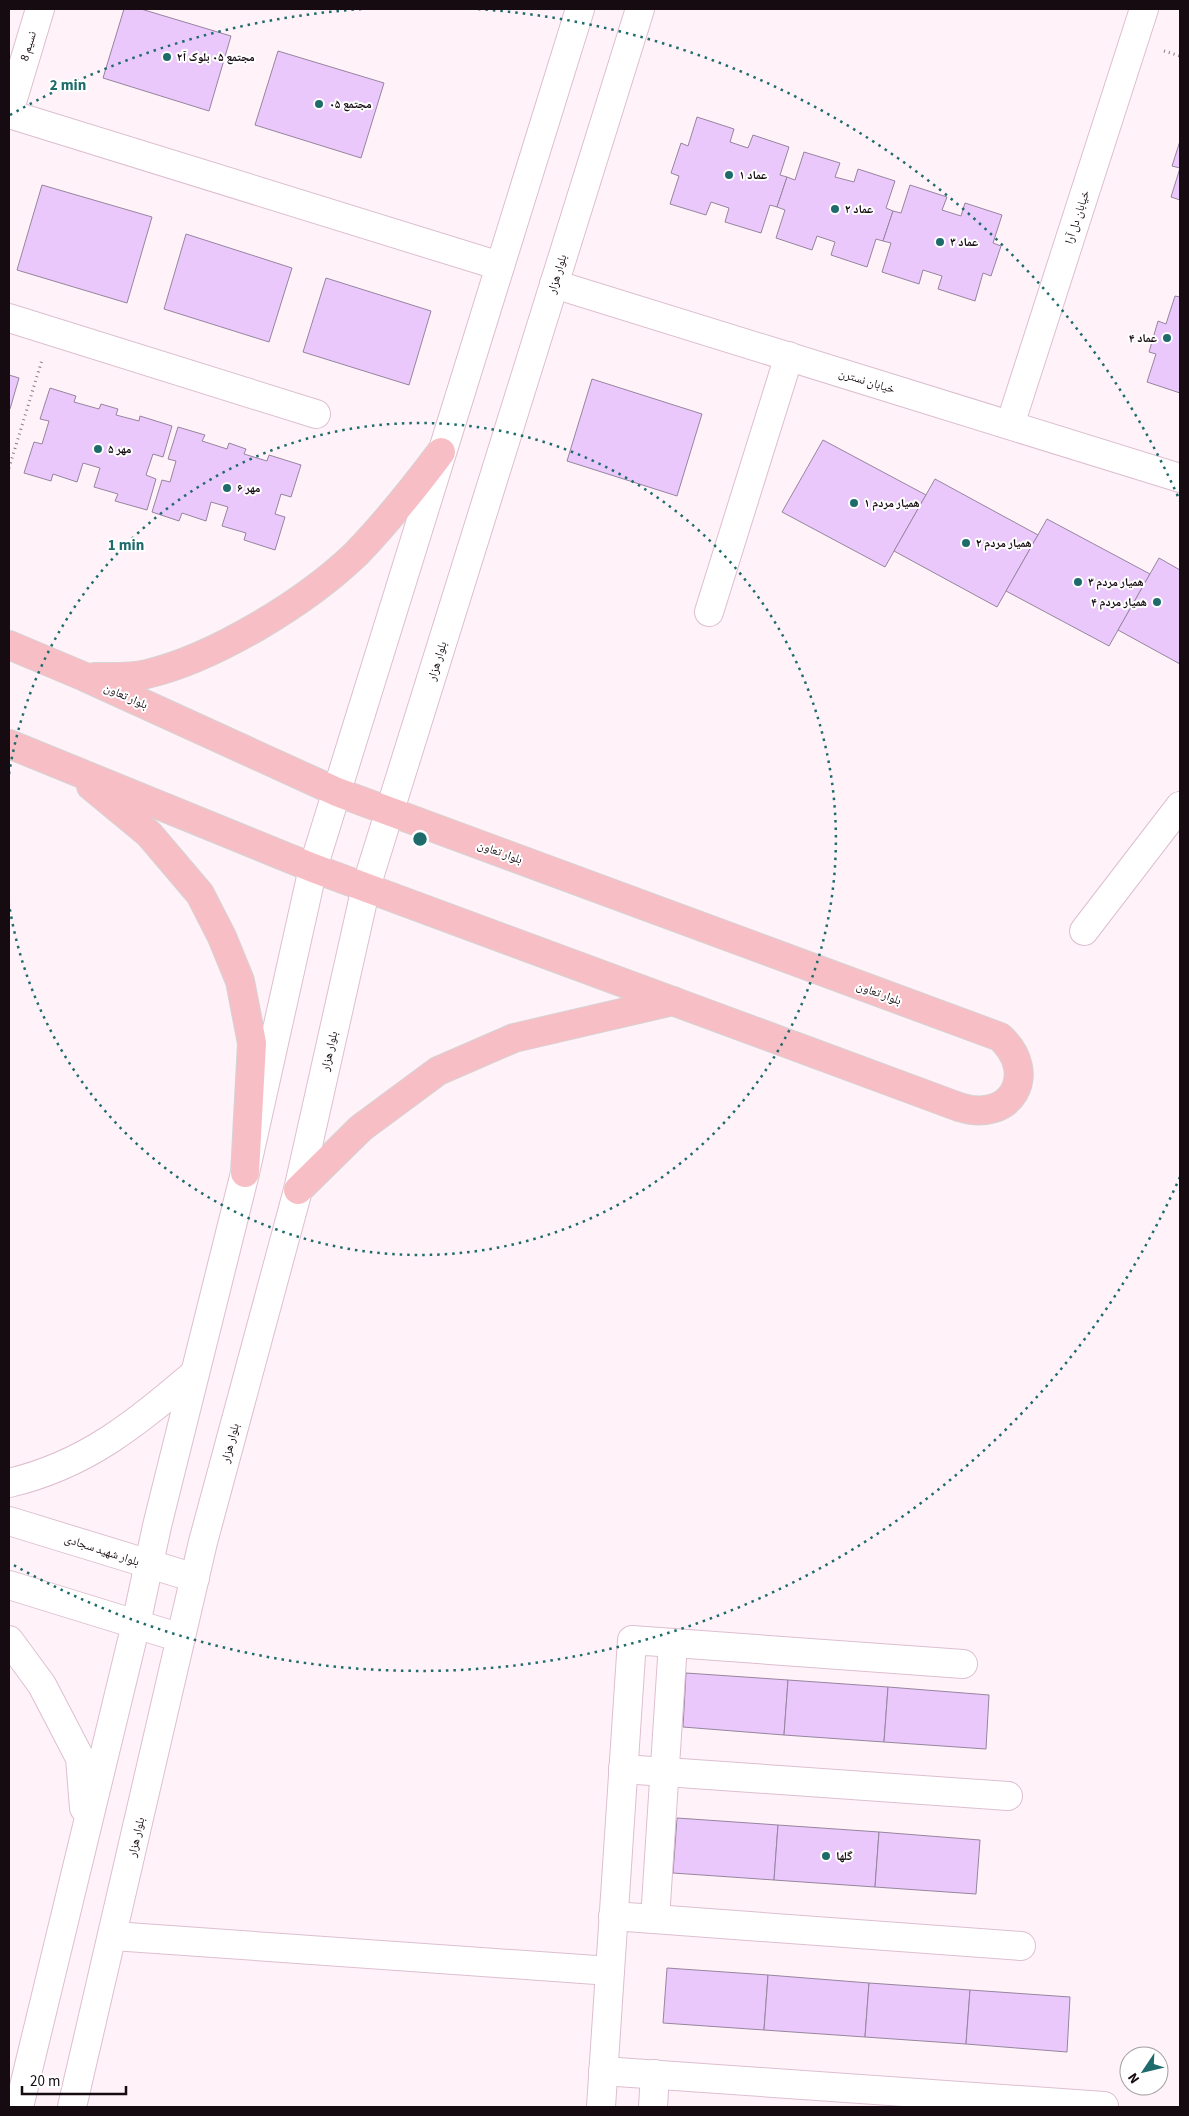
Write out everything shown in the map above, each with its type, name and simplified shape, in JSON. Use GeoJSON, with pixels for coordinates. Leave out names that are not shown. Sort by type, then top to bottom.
{"type":"FeatureCollection","features":[{"type":"Feature","properties":{"kind":"main road"},"geometry":{"type":"LineString","coordinates":[[86,677],[127,678],[148,674],[185,661],[245,633],[302,597],[354,555],[400,506],[441,452]]}},
{"type":"Feature","properties":{"kind":"main road","name":"بلوار تعاون"},"geometry":{"type":"LineString","coordinates":[[9,645],[86,677],[336,792],[1000,1037],[1011,1047],[1018,1061],[1019,1077],[1014,1092],[1004,1104],[990,1111],[974,1112],[673,1001]]}},
{"type":"Feature","properties":{"kind":"main road"},"geometry":{"type":"LineString","coordinates":[[9,744],[313,868],[673,1001]]}},
{"type":"Feature","properties":{"kind":"main road"},"geometry":{"type":"LineString","coordinates":[[71,769],[149,834],[200,894],[222,937],[240,981],[252,1043],[245,1173]]}},
{"type":"Feature","properties":{"kind":"main road"},"geometry":{"type":"LineString","coordinates":[[298,1190],[361,1128],[438,1071],[514,1038],[673,1001]]}},
{"type":"Feature","properties":{"kind":"street","name":"نسیم 8"},"geometry":{"type":"LineString","coordinates":[[9,113],[40,9]]}},
{"type":"Feature","properties":{"kind":"street"},"geometry":{"type":"LineString","coordinates":[[19,2107],[150,1566],[194,1374],[245,1173],[313,868],[580,9]]}},
{"type":"Feature","properties":{"kind":"street","name":"بلوار هزار"},"geometry":{"type":"LineString","coordinates":[[72,2107],[195,1578],[298,1190],[366,887],[640,9]]}},
{"type":"Feature","properties":{"kind":"street","name":"خیابان دل آرا"},"geometry":{"type":"LineString","coordinates":[[1010,425],[1144,9]]}},
{"type":"Feature","properties":{"kind":"street"},"geometry":{"type":"LineString","coordinates":[[9,113],[500,266]]}},
{"type":"Feature","properties":{"kind":"street","name":"خیابان نسترن"},"geometry":{"type":"LineString","coordinates":[[554,284],[1180,478]]}},
{"type":"Feature","properties":{"kind":"street"},"geometry":{"type":"LineString","coordinates":[[9,318],[316,414]]}},
{"type":"Feature","properties":{"kind":"street"},"geometry":{"type":"LineString","coordinates":[[709,612],[789,356]]}},
{"type":"Feature","properties":{"kind":"street"},"geometry":{"type":"LineString","coordinates":[[1084,932],[1180,806]]}},
{"type":"Feature","properties":{"kind":"street"},"geometry":{"type":"LineString","coordinates":[[9,1483],[31,1478],[75,1461],[117,1436],[194,1374]]}},
{"type":"Feature","properties":{"kind":"street","name":"بلوار شهید سجادی"},"geometry":{"type":"LineString","coordinates":[[9,1521],[150,1566],[195,1578]]}},
{"type":"Feature","properties":{"kind":"street"},"geometry":{"type":"LineString","coordinates":[[9,1585],[181,1638]]}},
{"type":"Feature","properties":{"kind":"street"},"geometry":{"type":"LineString","coordinates":[[9,1640],[42,1685],[80,1758],[86,1830]]}},
{"type":"Feature","properties":{"kind":"street"},"geometry":{"type":"LineString","coordinates":[[601,2107],[632,1640],[963,1664]]}},
{"type":"Feature","properties":{"kind":"street"},"geometry":{"type":"LineString","coordinates":[[655,1919],[673,1643]]}},
{"type":"Feature","properties":{"kind":"street"},"geometry":{"type":"LineString","coordinates":[[623,1768],[1008,1796]]}},
{"type":"Feature","properties":{"kind":"street"},"geometry":{"type":"LineString","coordinates":[[613,1916],[1021,1946]]}},
{"type":"Feature","properties":{"kind":"street"},"geometry":{"type":"LineString","coordinates":[[113,1936],[610,1971]]}},
{"type":"Feature","properties":{"kind":"street"},"geometry":{"type":"LineString","coordinates":[[603,2071],[1104,2106]]}},
{"type":"Feature","properties":{"kind":"street"},"geometry":{"type":"LineString","coordinates":[[653,2107],[655,2074]]}},
{"type":"Feature","properties":{"kind":"path"},"geometry":{"type":"LineString","coordinates":[[9,468],[50,331]]}},
{"type":"Feature","properties":{"kind":"building","name":"مجتمع ۰۵ بلوک آ۲"},"geometry":{"type":"Polygon","coordinates":[[[124,9],[141,9],[231,36],[209,111],[103,78],[124,9]]]}},
{"type":"Feature","properties":{"kind":"building","name":"مجتمع ۰۵"},"geometry":{"type":"Polygon","coordinates":[[[278,51],[384,83],[361,158],[255,125],[278,51]]]}},
{"type":"Feature","properties":{"kind":"building","name":"عماد ۱"},"geometry":{"type":"Polygon","coordinates":[[[697,117],[734,129],[730,142],[748,148],[753,135],[789,147],[780,175],[787,177],[777,207],[770,205],[761,233],[725,222],[729,208],[711,202],[706,215],[670,204],[679,176],[671,173],[681,143],[688,146],[697,117]]]}},
{"type":"Feature","properties":{"kind":"building"},"geometry":{"type":"Polygon","coordinates":[[[1180,141],[1180,168],[1172,166],[1180,141]]]}},
{"type":"Feature","properties":{"kind":"building","name":"عماد ۲"},"geometry":{"type":"Polygon","coordinates":[[[804,152],[840,163],[835,177],[854,182],[858,169],[895,181],[886,208],[893,211],[883,241],[876,239],[867,267],[831,255],[835,242],[817,236],[812,250],[776,238],[785,210],[777,207],[787,177],[795,180],[804,152]]]}},
{"type":"Feature","properties":{"kind":"building"},"geometry":{"type":"Polygon","coordinates":[[[1180,168],[1180,200],[1171,197],[1180,168]]]}},
{"type":"Feature","properties":{"kind":"building"},"geometry":{"type":"Polygon","coordinates":[[[42,185],[152,217],[127,303],[17,270],[42,185]]]}},
{"type":"Feature","properties":{"kind":"building","name":"عماد ۳"},"geometry":{"type":"Polygon","coordinates":[[[910,185],[947,197],[942,210],[961,216],[965,203],[1002,215],[993,243],[1001,246],[991,276],[983,273],[975,301],[938,289],[942,276],[923,270],[919,284],[882,272],[891,243],[883,241],[893,211],[901,213],[910,185]]]}},
{"type":"Feature","properties":{"kind":"building"},"geometry":{"type":"Polygon","coordinates":[[[186,234],[292,268],[269,342],[164,309],[186,234]]]}},
{"type":"Feature","properties":{"kind":"building"},"geometry":{"type":"Polygon","coordinates":[[[326,278],[431,311],[409,385],[303,352],[326,278]]]}},
{"type":"Feature","properties":{"kind":"building","name":"عماد ۴"},"geometry":{"type":"Polygon","coordinates":[[[1175,296],[1180,297],[1180,393],[1147,382],[1156,354],[1149,352],[1158,321],[1166,324],[1175,296]]]}},
{"type":"Feature","properties":{"kind":"building"},"geometry":{"type":"Polygon","coordinates":[[[9,375],[19,378],[10,409],[9,409],[9,375]]]}},
{"type":"Feature","properties":{"kind":"building"},"geometry":{"type":"Polygon","coordinates":[[[592,379],[702,414],[677,496],[567,461],[592,379]]]}},
{"type":"Feature","properties":{"kind":"building","name":"مهر ۵"},"geometry":{"type":"Polygon","coordinates":[[[50,388],[76,396],[74,402],[99,409],[101,404],[118,409],[116,415],[139,421],[140,416],[172,426],[163,457],[153,454],[146,475],[156,479],[147,510],[115,501],[118,494],[94,487],[100,468],[83,463],[77,482],[53,474],[51,481],[24,473],[34,442],[42,444],[49,421],[40,419],[50,388]]]}},
{"type":"Feature","properties":{"kind":"building","name":"مهر ۶"},"geometry":{"type":"Polygon","coordinates":[[[178,427],[205,435],[202,441],[227,449],[229,443],[246,449],[244,454],[267,461],[269,455],[301,465],[291,497],[281,494],[275,514],[285,517],[275,550],[244,540],[246,533],[222,526],[228,507],[211,502],[206,521],[182,513],[179,521],[152,512],[162,480],[170,482],[176,461],[168,459],[178,427]]]}},
{"type":"Feature","properties":{"kind":"building","name":"همیار مردم ۱"},"geometry":{"type":"Polygon","coordinates":[[[823,440],[926,495],[885,567],[782,512],[823,440]]]}},
{"type":"Feature","properties":{"kind":"building","name":"همیار مردم ۲"},"geometry":{"type":"Polygon","coordinates":[[[935,479],[1038,535],[997,607],[894,551],[935,479]]]}},
{"type":"Feature","properties":{"kind":"building","name":"همیار مردم ۳"},"geometry":{"type":"Polygon","coordinates":[[[1047,519],[1150,574],[1109,646],[1006,591],[1047,519]]]}},
{"type":"Feature","properties":{"kind":"building","name":"همیار مردم ۴"},"geometry":{"type":"Polygon","coordinates":[[[1159,558],[1180,570],[1180,664],[1118,630],[1159,558]]]}},
{"type":"Feature","properties":{"kind":"building"},"geometry":{"type":"Polygon","coordinates":[[[686,1673],[788,1680],[784,1735],[683,1727],[686,1673]]]}},
{"type":"Feature","properties":{"kind":"building"},"geometry":{"type":"Polygon","coordinates":[[[788,1680],[888,1687],[884,1742],[784,1735],[788,1680]]]}},
{"type":"Feature","properties":{"kind":"building"},"geometry":{"type":"Polygon","coordinates":[[[888,1687],[989,1695],[986,1749],[884,1742],[888,1687]]]}},
{"type":"Feature","properties":{"kind":"building"},"geometry":{"type":"Polygon","coordinates":[[[677,1818],[778,1825],[774,1880],[673,1873],[677,1818]]]}},
{"type":"Feature","properties":{"kind":"building","name":"گلها"},"geometry":{"type":"Polygon","coordinates":[[[778,1825],[879,1832],[875,1887],[774,1880],[778,1825]]]}},
{"type":"Feature","properties":{"kind":"building","name":"گلها"},"geometry":{"type":"Polygon","coordinates":[[[879,1832],[980,1840],[976,1894],[875,1887],[879,1832]]]}},
{"type":"Feature","properties":{"kind":"building"},"geometry":{"type":"Polygon","coordinates":[[[667,1968],[768,1975],[764,2030],[663,2023],[667,1968]]]}},
{"type":"Feature","properties":{"kind":"building"},"geometry":{"type":"Polygon","coordinates":[[[768,1975],[869,1983],[865,2037],[764,2030],[768,1975]]]}},
{"type":"Feature","properties":{"kind":"building"},"geometry":{"type":"Polygon","coordinates":[[[869,1983],[970,1990],[966,2044],[865,2037],[869,1983]]]}},
{"type":"Feature","properties":{"kind":"building"},"geometry":{"type":"Polygon","coordinates":[[[970,1990],[1070,1997],[1067,2052],[966,2044],[970,1990]]]}},
{"type":"Feature","properties":{"kind":"place","name":"مجتمع ۰۵ بلوک آ۲"},"geometry":{"type":"Point","coordinates":[167,57]}},
{"type":"Feature","properties":{"kind":"place","name":"مجتمع ۰۵"},"geometry":{"type":"Point","coordinates":[319,104]}},
{"type":"Feature","properties":{"kind":"place","name":"عماد ۱"},"geometry":{"type":"Point","coordinates":[729,175]}},
{"type":"Feature","properties":{"kind":"place","name":"عماد ۲"},"geometry":{"type":"Point","coordinates":[835,209]}},
{"type":"Feature","properties":{"kind":"place","name":"عماد ۳"},"geometry":{"type":"Point","coordinates":[940,242]}},
{"type":"Feature","properties":{"kind":"place","name":"عماد ۴"},"geometry":{"type":"Point","coordinates":[1167,338]}},
{"type":"Feature","properties":{"kind":"place","name":"مهر ۵"},"geometry":{"type":"Point","coordinates":[98,449]}},
{"type":"Feature","properties":{"kind":"place","name":"مهر ۶"},"geometry":{"type":"Point","coordinates":[227,488]}},
{"type":"Feature","properties":{"kind":"place","name":"همیار مردم ۱"},"geometry":{"type":"Point","coordinates":[854,503]}},
{"type":"Feature","properties":{"kind":"place","name":"همیار مردم ۲"},"geometry":{"type":"Point","coordinates":[966,543]}},
{"type":"Feature","properties":{"kind":"place","name":"همیار مردم ۳"},"geometry":{"type":"Point","coordinates":[1078,582]}},
{"type":"Feature","properties":{"kind":"place","name":"همیار مردم ۴"},"geometry":{"type":"Point","coordinates":[1157,602]}},
{"type":"Feature","properties":{"kind":"place","name":"گلها"},"geometry":{"type":"Point","coordinates":[826,1856]}}]}
